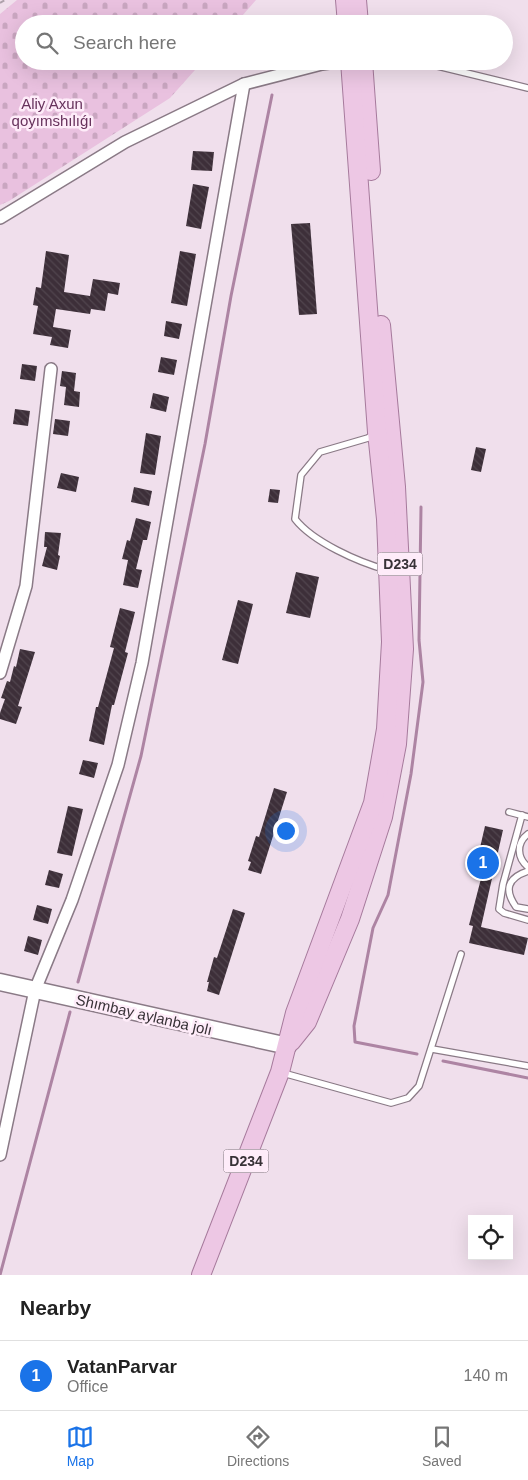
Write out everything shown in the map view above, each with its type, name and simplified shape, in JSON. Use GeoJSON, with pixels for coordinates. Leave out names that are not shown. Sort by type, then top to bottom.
{"type":"FeatureCollection","features":[{"type":"Feature","properties":{"kind":"main road"},"geometry":{"type":"LineString","coordinates":[[345,0],[346,15]]}},
{"type":"Feature","properties":{"kind":"main road"},"geometry":{"type":"LineString","coordinates":[[357,0],[358,15]]}},
{"type":"Feature","properties":{"kind":"main road","name":"D234"},"geometry":{"type":"LineString","coordinates":[[201,1275],[280,1072],[295,1013],[374,804],[386,729],[391,642],[386,518],[376,432],[351,70]]}},
{"type":"Feature","properties":{"kind":"main road","name":"D234"},"geometry":{"type":"LineString","coordinates":[[288,1046],[307,1022],[350,919],[367,868],[388,793],[401,699],[404,649],[396,487],[373,228],[364,70]]}},
{"type":"Feature","properties":{"kind":"main road","name":"Shımbay aylanba jolı"},"geometry":{"type":"LineString","coordinates":[[0,982],[288,1046]]}},
{"type":"Feature","properties":{"kind":"street"},"geometry":{"type":"LineString","coordinates":[[0,218],[125,142],[244,84],[299,70]]}},
{"type":"Feature","properties":{"kind":"street"},"geometry":{"type":"LineString","coordinates":[[0,1155],[35,990],[72,900],[118,765],[142,663],[244,84]]}},
{"type":"Feature","properties":{"kind":"street"},"geometry":{"type":"LineString","coordinates":[[0,672],[26,586],[51,369]]}},
{"type":"Feature","properties":{"kind":"lane"},"geometry":{"type":"LineString","coordinates":[[454,70],[528,88]]}},
{"type":"Feature","properties":{"kind":"lane"},"geometry":{"type":"LineString","coordinates":[[376,432],[368,438],[320,452],[302,475],[295,518],[303,529],[363,563],[387,570]]}},
{"type":"Feature","properties":{"kind":"lane"},"geometry":{"type":"LineString","coordinates":[[509,812],[525,816],[503,884],[500,909],[504,913],[528,920]]}},
{"type":"Feature","properties":{"kind":"lane"},"geometry":{"type":"LineString","coordinates":[[528,834],[519,845],[519,854],[528,867]]}},
{"type":"Feature","properties":{"kind":"lane"},"geometry":{"type":"LineString","coordinates":[[528,871],[513,878],[508,886],[509,898],[516,907],[528,909]]}},
{"type":"Feature","properties":{"kind":"lane"},"geometry":{"type":"LineString","coordinates":[[280,1072],[391,1103],[408,1098],[419,1086],[461,954]]}},
{"type":"Feature","properties":{"kind":"lane"},"geometry":{"type":"LineString","coordinates":[[432,1049],[528,1066]]}},
{"type":"Feature","properties":{"kind":"path"},"geometry":{"type":"LineString","coordinates":[[0,3],[5,0]]}},
{"type":"Feature","properties":{"kind":"green space","name":"Aliy Axun qoyımshılıǵı"},"geometry":{"type":"Polygon","coordinates":[[[17,0],[256,0],[243,15],[15,15],[15,70],[195,70],[170,98],[0,205],[0,14],[17,0]]]}},
{"type":"Feature","properties":{"kind":"building"},"geometry":{"type":"Polygon","coordinates":[[[193,151],[214,152],[212,171],[191,170],[193,151]]]}},
{"type":"Feature","properties":{"kind":"building"},"geometry":{"type":"Polygon","coordinates":[[[193,184],[209,187],[201,229],[186,226],[193,184]]]}},
{"type":"Feature","properties":{"kind":"building"},"geometry":{"type":"Polygon","coordinates":[[[310,223],[317,314],[299,315],[291,224],[310,223]]]}},
{"type":"Feature","properties":{"kind":"building"},"geometry":{"type":"Polygon","coordinates":[[[46,251],[69,255],[64,292],[90,296],[93,279],[120,283],[118,295],[108,293],[105,311],[91,309],[90,314],[56,309],[53,327],[71,330],[68,348],[50,345],[52,337],[33,334],[38,306],[33,305],[36,287],[41,288],[46,251]]]}},
{"type":"Feature","properties":{"kind":"building"},"geometry":{"type":"Polygon","coordinates":[[[180,251],[196,254],[187,306],[171,303],[180,251]]]}},
{"type":"Feature","properties":{"kind":"building"},"geometry":{"type":"Polygon","coordinates":[[[166,321],[182,324],[179,339],[164,336],[166,321]]]}},
{"type":"Feature","properties":{"kind":"building"},"geometry":{"type":"Polygon","coordinates":[[[161,357],[177,360],[174,375],[158,372],[161,357]]]}},
{"type":"Feature","properties":{"kind":"building"},"geometry":{"type":"Polygon","coordinates":[[[22,364],[37,366],[35,381],[20,379],[22,364]]]}},
{"type":"Feature","properties":{"kind":"building"},"geometry":{"type":"Polygon","coordinates":[[[62,371],[76,373],[74,391],[80,392],[79,407],[64,405],[66,387],[60,386],[62,371]]]}},
{"type":"Feature","properties":{"kind":"building"},"geometry":{"type":"Polygon","coordinates":[[[153,393],[169,397],[166,412],[150,408],[153,393]]]}},
{"type":"Feature","properties":{"kind":"building"},"geometry":{"type":"Polygon","coordinates":[[[15,409],[30,411],[28,426],[13,424],[15,409]]]}},
{"type":"Feature","properties":{"kind":"building"},"geometry":{"type":"Polygon","coordinates":[[[55,419],[70,421],[68,436],[53,434],[55,419]]]}},
{"type":"Feature","properties":{"kind":"building"},"geometry":{"type":"Polygon","coordinates":[[[146,433],[161,436],[155,475],[140,473],[146,433]]]}},
{"type":"Feature","properties":{"kind":"building"},"geometry":{"type":"Polygon","coordinates":[[[476,447],[486,449],[481,472],[471,470],[476,447]]]}},
{"type":"Feature","properties":{"kind":"building"},"geometry":{"type":"Polygon","coordinates":[[[61,473],[79,477],[76,492],[57,488],[61,473]]]}},
{"type":"Feature","properties":{"kind":"building"},"geometry":{"type":"Polygon","coordinates":[[[134,487],[152,491],[149,506],[131,502],[134,487]]]}},
{"type":"Feature","properties":{"kind":"building"},"geometry":{"type":"Polygon","coordinates":[[[270,489],[280,490],[278,503],[268,502],[270,489]]]}},
{"type":"Feature","properties":{"kind":"building"},"geometry":{"type":"Polygon","coordinates":[[[136,518],[151,522],[147,540],[143,540],[136,569],[142,570],[138,588],[123,585],[128,560],[122,559],[127,540],[130,541],[136,518]]]}},
{"type":"Feature","properties":{"kind":"building"},"geometry":{"type":"Polygon","coordinates":[[[45,532],[61,533],[57,570],[42,566],[47,547],[44,547],[45,532]]]}},
{"type":"Feature","properties":{"kind":"building"},"geometry":{"type":"Polygon","coordinates":[[[296,572],[319,577],[310,618],[286,613],[296,572]]]}},
{"type":"Feature","properties":{"kind":"building"},"geometry":{"type":"Polygon","coordinates":[[[238,600],[253,604],[238,664],[222,660],[238,600]]]}},
{"type":"Feature","properties":{"kind":"building"},"geometry":{"type":"Polygon","coordinates":[[[120,608],[135,612],[125,652],[128,653],[114,705],[112,705],[104,745],[89,741],[96,707],[98,707],[114,648],[110,647],[120,608]]]}},
{"type":"Feature","properties":{"kind":"building"},"geometry":{"type":"Polygon","coordinates":[[[20,649],[35,652],[18,706],[22,707],[16,724],[0,719],[0,713],[5,699],[1,698],[7,681],[10,682],[14,666],[16,667],[20,649]]]}},
{"type":"Feature","properties":{"kind":"building"},"geometry":{"type":"Polygon","coordinates":[[[83,760],[98,763],[94,778],[79,774],[83,760]]]}},
{"type":"Feature","properties":{"kind":"building"},"geometry":{"type":"Polygon","coordinates":[[[274,788],[287,792],[261,874],[248,870],[251,862],[248,861],[256,836],[259,837],[274,788]]]}},
{"type":"Feature","properties":{"kind":"building"},"geometry":{"type":"Polygon","coordinates":[[[68,806],[83,809],[72,856],[57,853],[68,806]]]}},
{"type":"Feature","properties":{"kind":"building"},"geometry":{"type":"Polygon","coordinates":[[[485,826],[503,830],[481,927],[528,938],[524,955],[469,943],[473,926],[469,925],[484,867],[476,865],[485,826]]]}},
{"type":"Feature","properties":{"kind":"building"},"geometry":{"type":"Polygon","coordinates":[[[49,870],[63,874],[59,888],[45,885],[49,870]]]}},
{"type":"Feature","properties":{"kind":"building"},"geometry":{"type":"Polygon","coordinates":[[[37,905],[52,909],[48,924],[33,920],[37,905]]]}},
{"type":"Feature","properties":{"kind":"building"},"geometry":{"type":"Polygon","coordinates":[[[233,909],[245,913],[219,995],[207,991],[209,982],[207,982],[214,957],[217,958],[233,909]]]}},
{"type":"Feature","properties":{"kind":"building"},"geometry":{"type":"Polygon","coordinates":[[[28,936],[42,940],[38,955],[24,951],[28,936]]]}},
{"type":"Feature","properties":{"kind":"waterway"},"geometry":{"type":"LineString","coordinates":[[78,982],[141,756],[205,444],[231,296],[272,95]]}},
{"type":"Feature","properties":{"kind":"waterway"},"geometry":{"type":"LineString","coordinates":[[417,1054],[355,1042],[354,1026],[373,928],[388,895],[411,774],[423,682],[419,640],[421,507]]}},
{"type":"Feature","properties":{"kind":"waterway"},"geometry":{"type":"LineString","coordinates":[[0,1275],[70,1012]]}},
{"type":"Feature","properties":{"kind":"waterway"},"geometry":{"type":"LineString","coordinates":[[443,1061],[528,1078]]}},
{"type":"Feature","properties":{"kind":"place","name":"VatanParvar"},"geometry":{"type":"Point","coordinates":[483,863]}}]}
